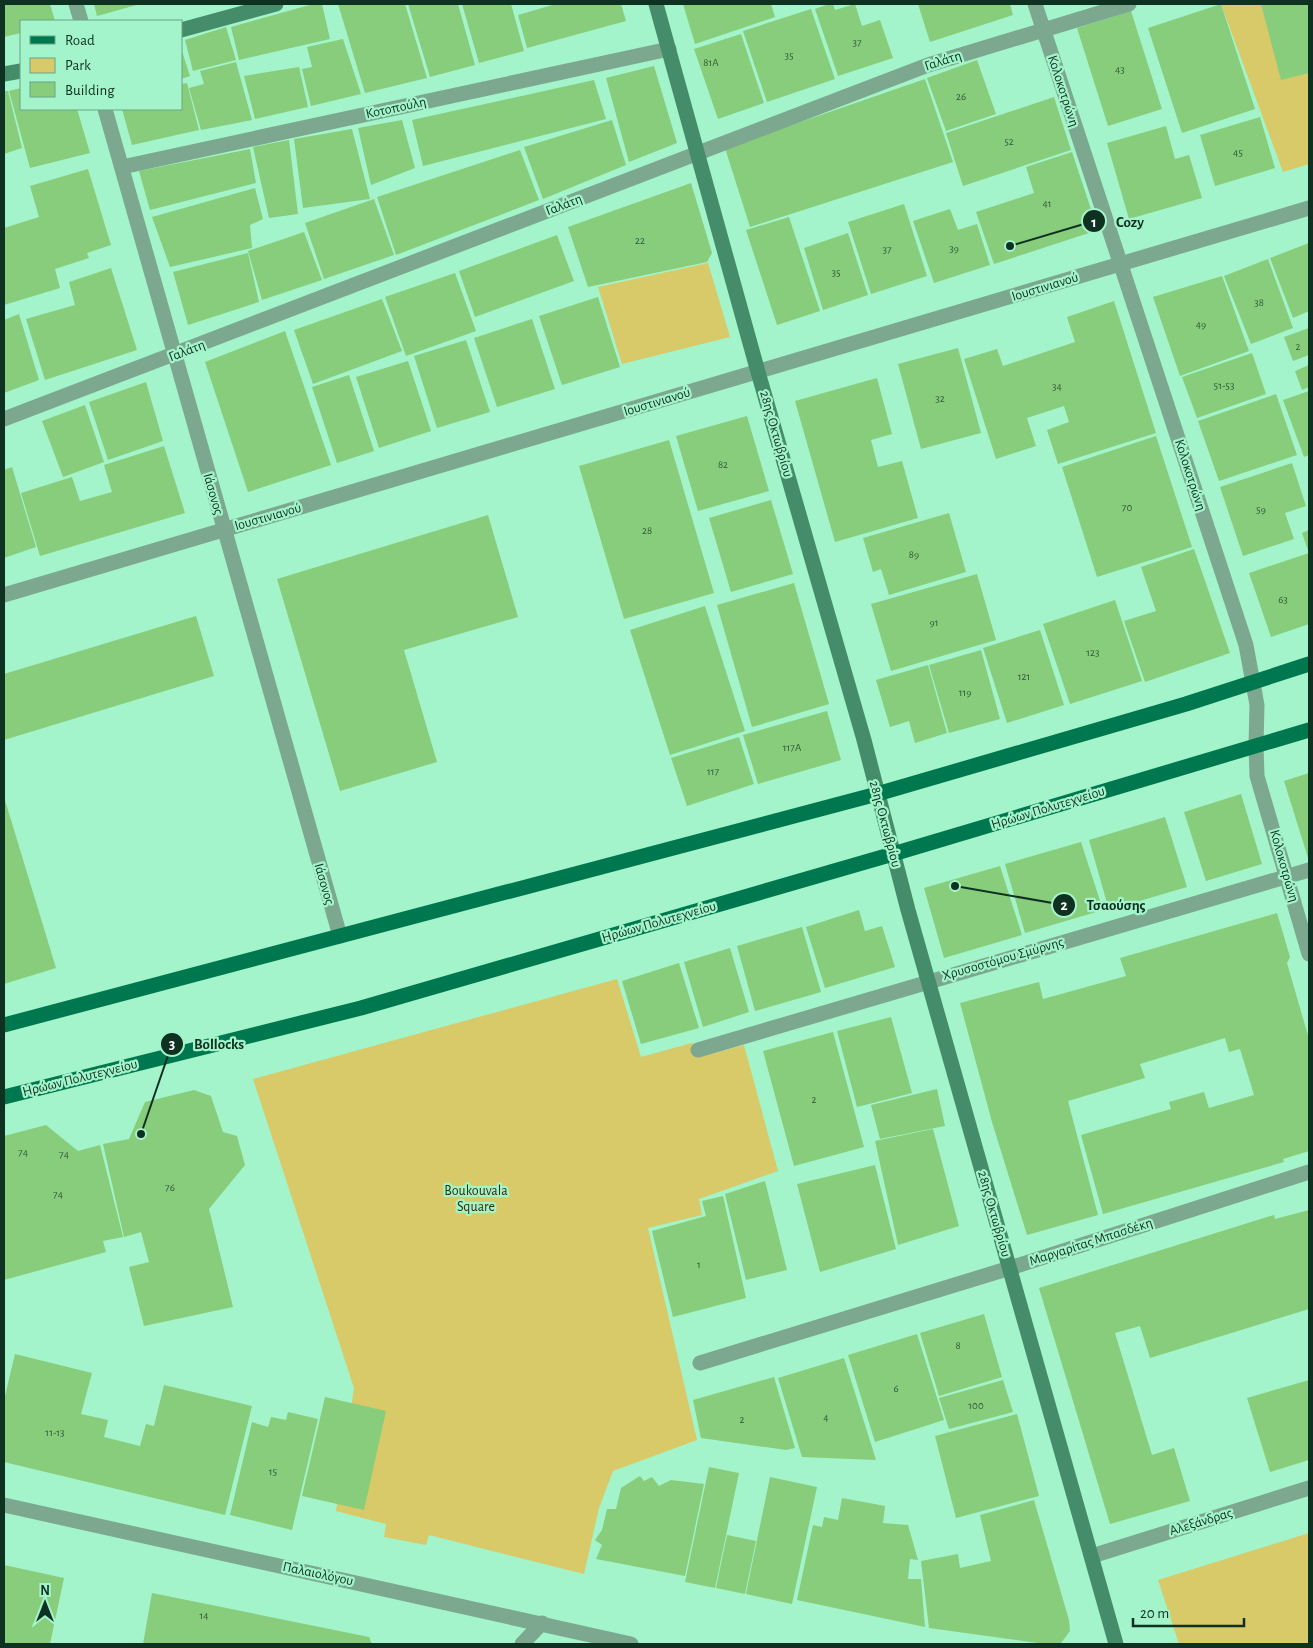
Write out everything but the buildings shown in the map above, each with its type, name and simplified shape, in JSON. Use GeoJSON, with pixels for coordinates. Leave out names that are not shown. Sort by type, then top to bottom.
{"type":"FeatureCollection","features":[{"type":"Feature","properties":{"kind":"main road"},"geometry":{"type":"LineString","coordinates":[[4,1025],[877,794],[1255,683],[1309,664]]}},
{"type":"Feature","properties":{"kind":"main road","name":"Ηρώων Πολυτεχνείου"},"geometry":{"type":"LineString","coordinates":[[4,1097],[361,1008],[893,854],[1309,730]]}},
{"type":"Feature","properties":{"kind":"street"},"geometry":{"type":"LineString","coordinates":[[76,4],[81,20]]}},
{"type":"Feature","properties":{"kind":"street"},"geometry":{"type":"LineString","coordinates":[[182,30],[276,4]]}},
{"type":"Feature","properties":{"kind":"street","name":"28ης Οκτωβρίου"},"geometry":{"type":"LineString","coordinates":[[656,4],[758,372],[864,740],[928,981],[1116,1644]]}},
{"type":"Feature","properties":{"kind":"street","name":"Κολοκοτρώνη"},"geometry":{"type":"LineString","coordinates":[[1035,4],[1246,645],[1255,683],[1258,718],[1256,745],[1258,776],[1309,954]]}},
{"type":"Feature","properties":{"kind":"street","name":"Γαλάτη"},"geometry":{"type":"LineString","coordinates":[[4,419],[174,356],[928,65],[1129,4]]}},
{"type":"Feature","properties":{"kind":"street","name":"Κοτοπούλη"},"geometry":{"type":"LineString","coordinates":[[122,167],[669,49]]}},
{"type":"Feature","properties":{"kind":"street"},"geometry":{"type":"LineString","coordinates":[[4,74],[20,71]]}},
{"type":"Feature","properties":{"kind":"street","name":"Ιάσονος"},"geometry":{"type":"LineString","coordinates":[[106,110],[223,530],[340,936]]}},
{"type":"Feature","properties":{"kind":"street","name":"Ιουστινιανού"},"geometry":{"type":"LineString","coordinates":[[4,595],[1309,208]]}},
{"type":"Feature","properties":{"kind":"street","name":"Χρυσοστόμου Σμύρνης"},"geometry":{"type":"LineString","coordinates":[[698,1050],[1309,870]]}},
{"type":"Feature","properties":{"kind":"street","name":"Μαργαρίτας Μπασδέκη"},"geometry":{"type":"LineString","coordinates":[[700,1363],[1010,1268],[1309,1172]]}},
{"type":"Feature","properties":{"kind":"street","name":"Αλεξάνδρας"},"geometry":{"type":"LineString","coordinates":[[1092,1556],[1309,1488]]}},
{"type":"Feature","properties":{"kind":"street","name":"Παλαιολόγου"},"geometry":{"type":"LineString","coordinates":[[4,1505],[631,1644]]}},
{"type":"Feature","properties":{"kind":"street"},"geometry":{"type":"LineString","coordinates":[[522,1644],[542,1623]]}},
{"type":"Feature","properties":{"kind":"green space"},"geometry":{"type":"Polygon","coordinates":[[[1221,4],[1309,4],[1309,164],[1283,172],[1221,4]]]}},
{"type":"Feature","properties":{"kind":"green space"},"geometry":{"type":"Polygon","coordinates":[[[708,263],[730,337],[622,364],[598,287],[708,263]]]}},
{"type":"Feature","properties":{"kind":"green space","name":"Boukouvala Square"},"geometry":{"type":"Polygon","coordinates":[[[617,979],[641,1057],[692,1043],[703,1056],[744,1045],[778,1171],[699,1199],[702,1215],[648,1228],[697,1440],[613,1471],[599,1508],[584,1574],[429,1535],[426,1545],[384,1537],[386,1524],[336,1511],[354,1388],[253,1079],[617,979]]]}},
{"type":"Feature","properties":{"kind":"green space"},"geometry":{"type":"Polygon","coordinates":[[[1309,1533],[1309,1644],[1179,1644],[1158,1580],[1309,1533]]]}},
{"type":"Feature","properties":{"kind":"place","name":"Cozy"},"geometry":{"type":"Point","coordinates":[1010,246]}},
{"type":"Feature","properties":{"kind":"place","name":"Τσαούσης"},"geometry":{"type":"Point","coordinates":[955,886]}},
{"type":"Feature","properties":{"kind":"place","name":"Bollocks"},"geometry":{"type":"Point","coordinates":[141,1134]}}]}
